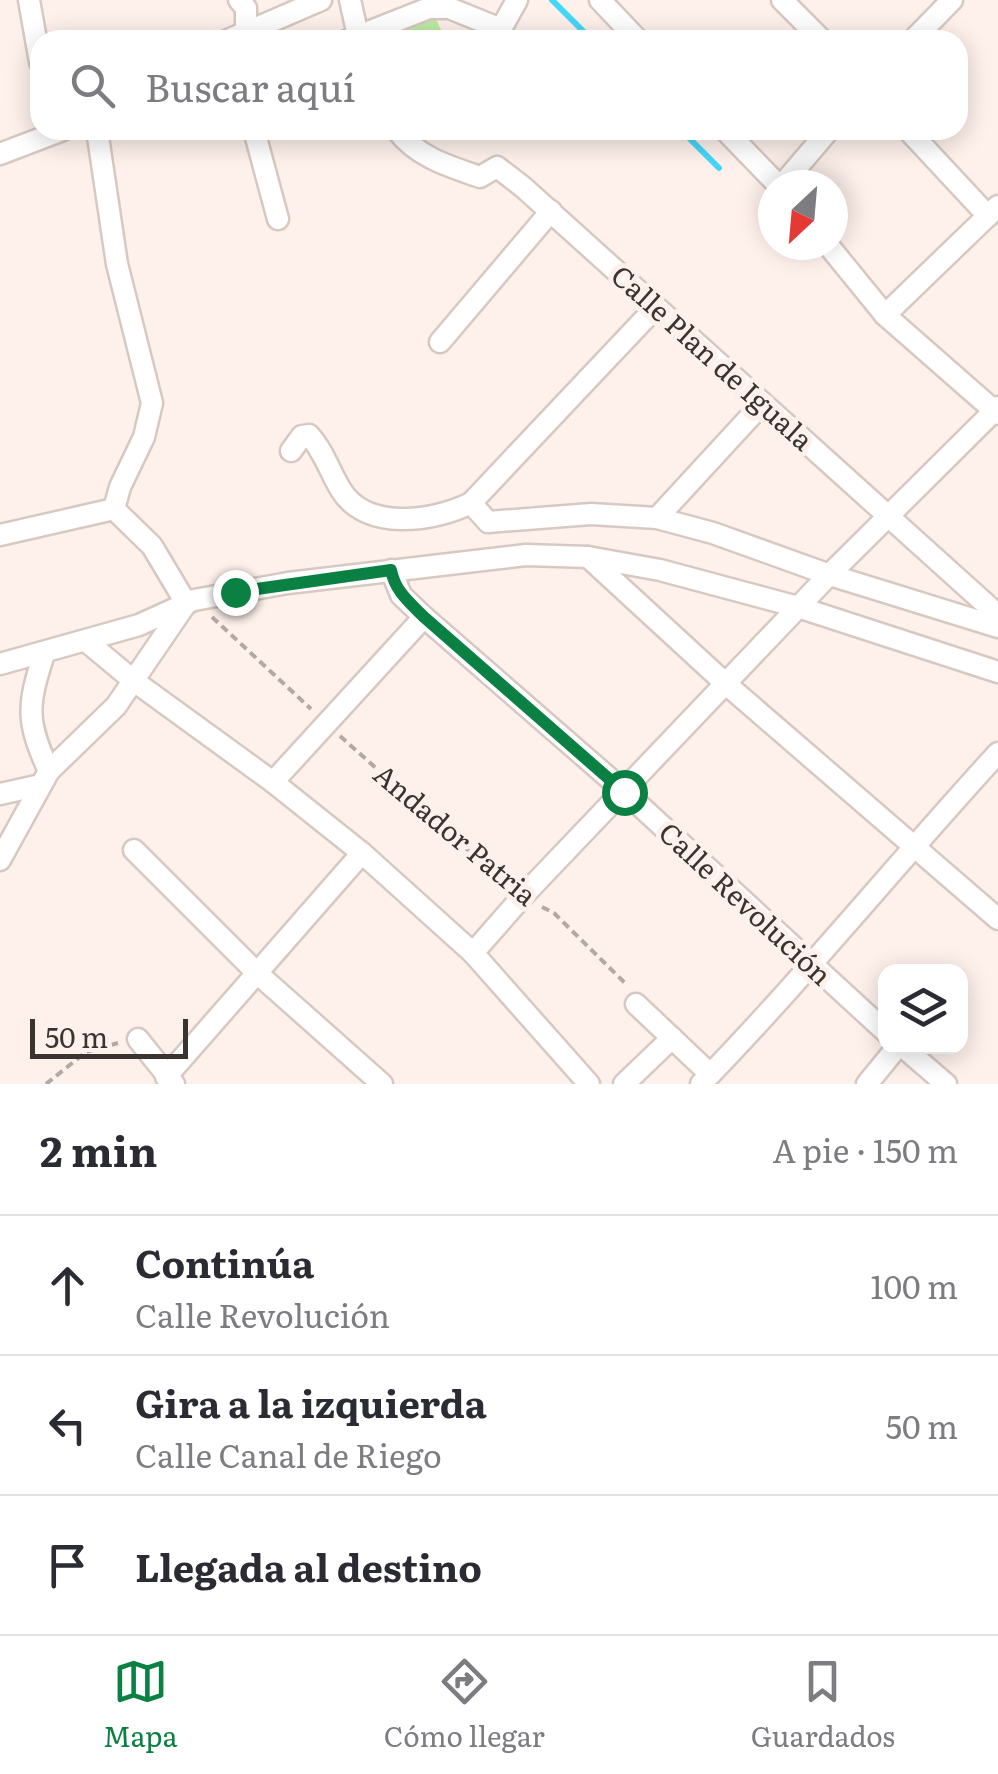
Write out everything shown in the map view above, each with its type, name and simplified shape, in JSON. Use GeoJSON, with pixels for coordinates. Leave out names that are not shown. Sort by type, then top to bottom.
{"type":"FeatureCollection","features":[{"type":"Feature","properties":{"kind":"street"},"geometry":{"type":"LineString","coordinates":[[29,0],[34,30]]}},
{"type":"Feature","properties":{"kind":"street"},"geometry":{"type":"LineString","coordinates":[[238,0],[246,8],[241,30]]}},
{"type":"Feature","properties":{"kind":"street"},"geometry":{"type":"LineString","coordinates":[[255,30],[321,0]]}},
{"type":"Feature","properties":{"kind":"street"},"geometry":{"type":"LineString","coordinates":[[350,0],[354,30]]}},
{"type":"Feature","properties":{"kind":"street"},"geometry":{"type":"LineString","coordinates":[[376,30],[429,8],[449,8],[501,29],[517,0]]}},
{"type":"Feature","properties":{"kind":"street"},"geometry":{"type":"LineString","coordinates":[[600,0],[628,30]]}},
{"type":"Feature","properties":{"kind":"street"},"geometry":{"type":"LineString","coordinates":[[782,0],[812,30]]}},
{"type":"Feature","properties":{"kind":"street"},"geometry":{"type":"LineString","coordinates":[[923,30],[952,0]]}},
{"type":"Feature","properties":{"kind":"street"},"geometry":{"type":"LineString","coordinates":[[0,154],[34,140]]}},
{"type":"Feature","properties":{"kind":"street"},"geometry":{"type":"LineString","coordinates":[[99,140],[118,264],[152,403],[144,437],[114,509]]}},
{"type":"Feature","properties":{"kind":"street"},"geometry":{"type":"LineString","coordinates":[[257,140],[278,218]]}},
{"type":"Feature","properties":{"kind":"street","name":"Calle Plan de Iguala"},"geometry":{"type":"LineString","coordinates":[[404,140],[410,148],[480,177],[497,167],[551,211],[998,615]]}},
{"type":"Feature","properties":{"kind":"street"},"geometry":{"type":"LineString","coordinates":[[735,140],[765,170]]}},
{"type":"Feature","properties":{"kind":"street"},"geometry":{"type":"LineString","coordinates":[[793,170],[820,140]]}},
{"type":"Feature","properties":{"kind":"street"},"geometry":{"type":"LineString","coordinates":[[886,315],[993,211],[918,140]]}},
{"type":"Feature","properties":{"kind":"street"},"geometry":{"type":"LineString","coordinates":[[440,342],[551,211]]}},
{"type":"Feature","properties":{"kind":"street"},"geometry":{"type":"LineString","coordinates":[[473,953],[798,607],[997,410],[886,315],[840,260]]}},
{"type":"Feature","properties":{"kind":"street"},"geometry":{"type":"LineString","coordinates":[[292,452],[302,436],[309,434],[351,503],[376,517],[437,516],[471,503],[655,308]]}},
{"type":"Feature","properties":{"kind":"street"},"geometry":{"type":"LineString","coordinates":[[657,518],[762,404]]}},
{"type":"Feature","properties":{"kind":"street"},"geometry":{"type":"LineString","coordinates":[[471,503],[488,522],[592,514],[657,518],[998,627]]}},
{"type":"Feature","properties":{"kind":"street"},"geometry":{"type":"LineString","coordinates":[[0,535],[114,509]]}},
{"type":"Feature","properties":{"kind":"street"},"geometry":{"type":"LineString","coordinates":[[114,509],[152,546],[190,601]]}},
{"type":"Feature","properties":{"kind":"street"},"geometry":{"type":"LineString","coordinates":[[0,664],[139,625],[190,601],[288,583],[526,555],[588,558],[660,570],[798,607],[998,672]]}},
{"type":"Feature","properties":{"kind":"street"},"geometry":{"type":"LineString","coordinates":[[588,558],[726,684],[998,919]]}},
{"type":"Feature","properties":{"kind":"street","name":"Calle Revolución"},"geometry":{"type":"LineString","coordinates":[[391,570],[401,595],[424,617],[624,792],[878,1025]]}},
{"type":"Feature","properties":{"kind":"street"},"geometry":{"type":"LineString","coordinates":[[0,860],[45,778],[116,706],[190,601]]}},
{"type":"Feature","properties":{"kind":"street"},"geometry":{"type":"LineString","coordinates":[[273,782],[424,617]]}},
{"type":"Feature","properties":{"kind":"street"},"geometry":{"type":"LineString","coordinates":[[86,641],[134,682],[273,782],[362,854],[473,953],[589,1084]]}},
{"type":"Feature","properties":{"kind":"street"},"geometry":{"type":"LineString","coordinates":[[44,654],[30,696],[32,734],[45,778]]}},
{"type":"Feature","properties":{"kind":"street"},"geometry":{"type":"LineString","coordinates":[[636,1004],[672,1038],[706,1079],[812,966],[998,752]]}},
{"type":"Feature","properties":{"kind":"street"},"geometry":{"type":"LineString","coordinates":[[0,794],[45,778]]}},
{"type":"Feature","properties":{"kind":"street"},"geometry":{"type":"LineString","coordinates":[[134,850],[257,973],[382,1084]]}},
{"type":"Feature","properties":{"kind":"street"},"geometry":{"type":"LineString","coordinates":[[138,1039],[170,1081],[257,973],[362,854]]}},
{"type":"Feature","properties":{"kind":"street"},"geometry":{"type":"LineString","coordinates":[[624,1084],[672,1038]]}},
{"type":"Feature","properties":{"kind":"street"},"geometry":{"type":"LineString","coordinates":[[866,1084],[893,1054]]}},
{"type":"Feature","properties":{"kind":"street"},"geometry":{"type":"LineString","coordinates":[[910,1054],[946,1084]]}},
{"type":"Feature","properties":{"kind":"path","name":"Andador Patria"},"geometry":{"type":"LineString","coordinates":[[190,601],[522,898],[554,914],[628,986],[636,1004]]}},
{"type":"Feature","properties":{"kind":"path"},"geometry":{"type":"LineString","coordinates":[[46,1084],[86,1052],[138,1039]]}},
{"type":"Feature","properties":{"kind":"green space"},"geometry":{"type":"Polygon","coordinates":[[[435,17],[441,30],[407,30],[435,17]]]}},
{"type":"Feature","properties":{"kind":"waterway"},"geometry":{"type":"LineString","coordinates":[[552,0],[582,30]]}},
{"type":"Feature","properties":{"kind":"waterway"},"geometry":{"type":"LineString","coordinates":[[691,140],[719,168]]}},
{"type":"Feature","properties":{"kind":"route"},"geometry":{"type":"LineString","coordinates":[[235,592],[391,570],[401,595],[424,617],[624,792]]}}]}
